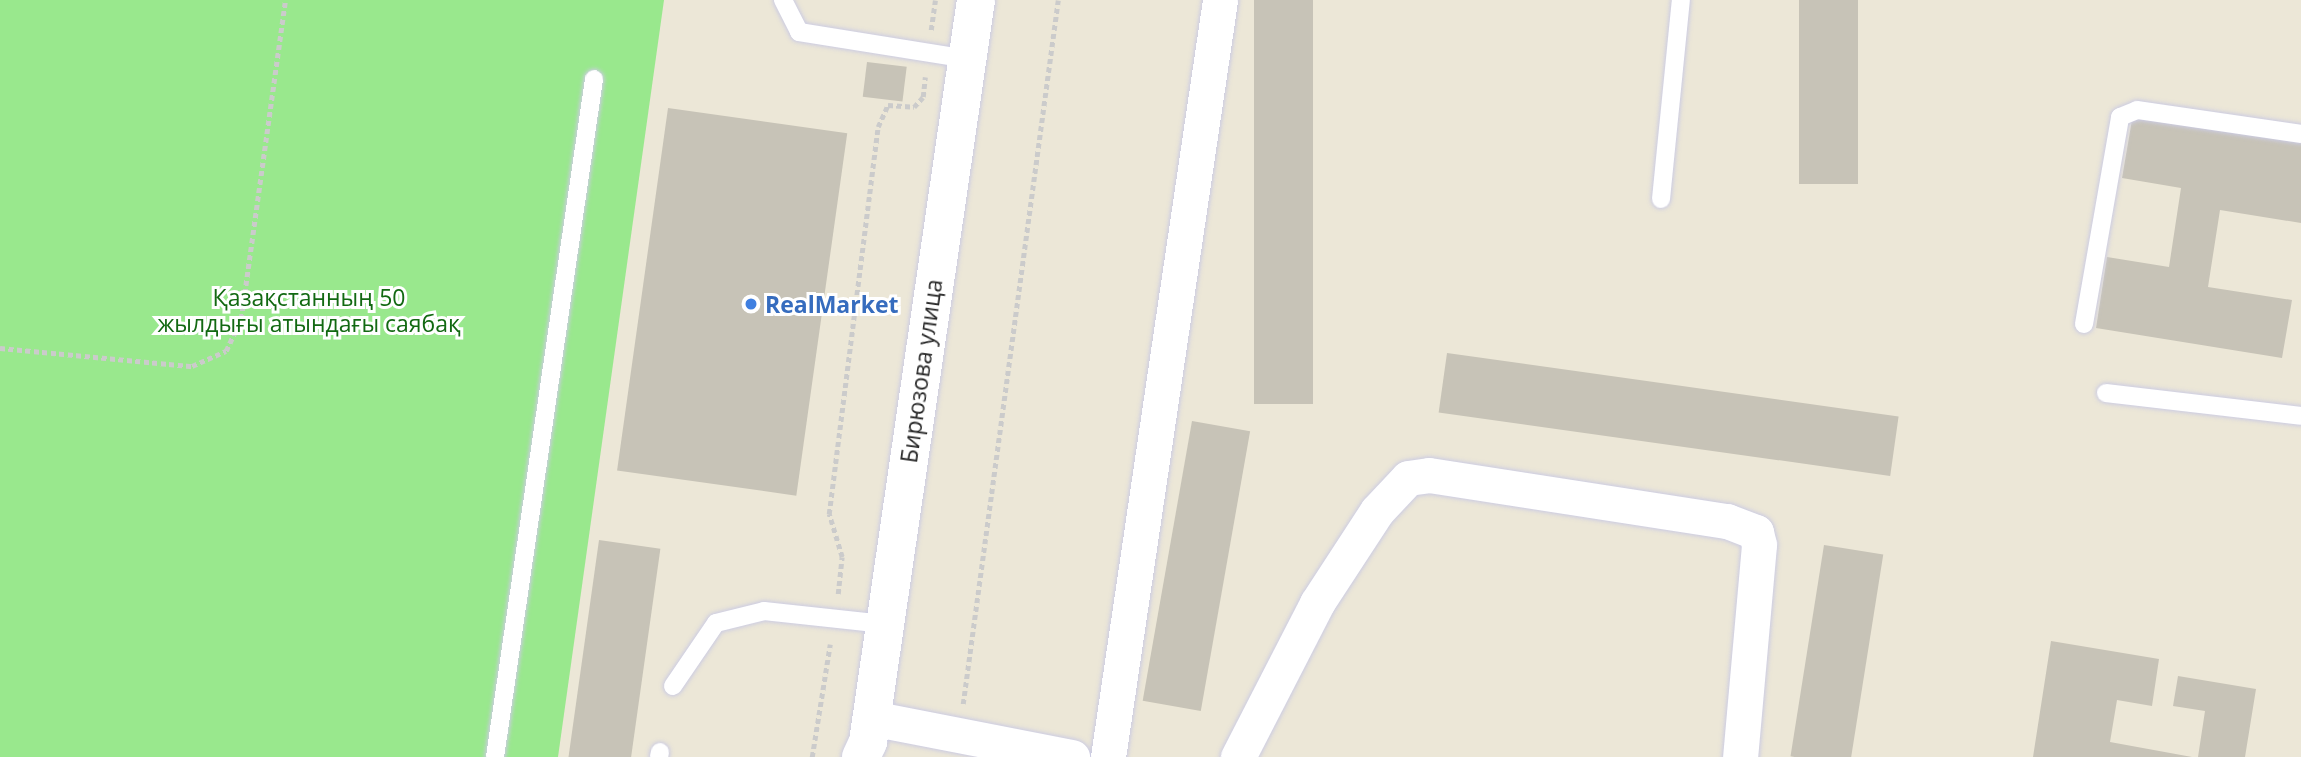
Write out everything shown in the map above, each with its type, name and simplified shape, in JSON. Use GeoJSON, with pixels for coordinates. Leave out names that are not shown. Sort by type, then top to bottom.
{"type":"FeatureCollection","features":[{"type":"Feature","properties":{"kind":"street","name":"Бирюзова улица"},"geometry":{"type":"LineString","coordinates":[[867,743],[976,0]]}},
{"type":"Feature","properties":{"kind":"street"},"geometry":{"type":"LineString","coordinates":[[1108,757],[1220,0]]}},
{"type":"Feature","properties":{"kind":"street"},"geometry":{"type":"LineString","coordinates":[[1238,757],[1317,603],[1377,511],[1408,478],[1429,475],[1727,521],[1755,532],[1759,545],[1740,757]]}},
{"type":"Feature","properties":{"kind":"street"},"geometry":{"type":"LineString","coordinates":[[867,743],[959,735],[1072,757]]}},
{"type":"Feature","properties":{"kind":"lane"},"geometry":{"type":"LineString","coordinates":[[783,0],[799,32],[967,59]]}},
{"type":"Feature","properties":{"kind":"lane"},"geometry":{"type":"LineString","coordinates":[[1661,199],[1681,0]]}},
{"type":"Feature","properties":{"kind":"lane"},"geometry":{"type":"LineString","coordinates":[[495,757],[594,79]]}},
{"type":"Feature","properties":{"kind":"lane"},"geometry":{"type":"LineString","coordinates":[[2084,324],[2120,117],[2137,110],[2301,134]]}},
{"type":"Feature","properties":{"kind":"lane"},"geometry":{"type":"LineString","coordinates":[[2106,393],[2301,416]]}},
{"type":"Feature","properties":{"kind":"lane"},"geometry":{"type":"LineString","coordinates":[[673,686],[716,623],[764,611],[884,624]]}},
{"type":"Feature","properties":{"kind":"path"},"geometry":{"type":"LineString","coordinates":[[0,348],[192,366],[226,351],[240,319],[285,0]]}},
{"type":"Feature","properties":{"kind":"path"},"geometry":{"type":"LineString","coordinates":[[812,757],[835,618],[842,557],[829,514],[878,127],[888,104],[914,107],[923,97],[935,0]]}},
{"type":"Feature","properties":{"kind":"path"},"geometry":{"type":"LineString","coordinates":[[959,735],[1058,0]]}},
{"type":"Feature","properties":{"kind":"green space","name":"Қазақстанның 50 жылдығы атындағы саябақ"},"geometry":{"type":"Polygon","coordinates":[[[0,0],[664,0],[558,757],[0,757],[0,0]]]}},
{"type":"Feature","properties":{"kind":"building"},"geometry":{"type":"Polygon","coordinates":[[[1254,0],[1313,0],[1313,404],[1254,404],[1254,0]]]}},
{"type":"Feature","properties":{"kind":"building"},"geometry":{"type":"Polygon","coordinates":[[[1799,0],[1858,0],[1858,184],[1799,184],[1799,0]]]}},
{"type":"Feature","properties":{"kind":"building"},"geometry":{"type":"Polygon","coordinates":[[[867,62],[907,67],[902,102],[863,97],[867,62]]]}},
{"type":"Feature","properties":{"kind":"building"},"geometry":{"type":"Polygon","coordinates":[[[668,108],[847,133],[796,496],[617,470],[668,108]]]}},
{"type":"Feature","properties":{"kind":"building"},"geometry":{"type":"Polygon","coordinates":[[[2133,114],[2301,141],[2301,223],[2220,210],[2208,287],[2292,300],[2282,358],[2096,328],[2107,257],[2169,267],[2181,188],[2122,178],[2133,114]]]}},
{"type":"Feature","properties":{"kind":"building"},"geometry":{"type":"Polygon","coordinates":[[[1447,353],[1899,416],[1890,476],[1439,412],[1447,353]]]}},
{"type":"Feature","properties":{"kind":"building"},"geometry":{"type":"Polygon","coordinates":[[[1192,421],[1250,431],[1201,711],[1143,701],[1192,421]]]}},
{"type":"Feature","properties":{"kind":"building"},"geometry":{"type":"Polygon","coordinates":[[[599,540],[660,549],[631,757],[569,757],[599,540]]]}},
{"type":"Feature","properties":{"kind":"building"},"geometry":{"type":"Polygon","coordinates":[[[1824,545],[1883,554],[1851,757],[1791,756],[1824,545]]]}},
{"type":"Feature","properties":{"kind":"building"},"geometry":{"type":"Polygon","coordinates":[[[2051,641],[2159,659],[2152,706],[2117,700],[2110,742],[2192,757],[2033,757],[2051,641]]]}},
{"type":"Feature","properties":{"kind":"building"},"geometry":{"type":"Polygon","coordinates":[[[2178,676],[2256,689],[2245,757],[2198,757],[2205,711],[2173,706],[2178,676]]]}},
{"type":"Feature","properties":{"kind":"place","name":"RealMarket"},"geometry":{"type":"Point","coordinates":[751,304]}}]}
